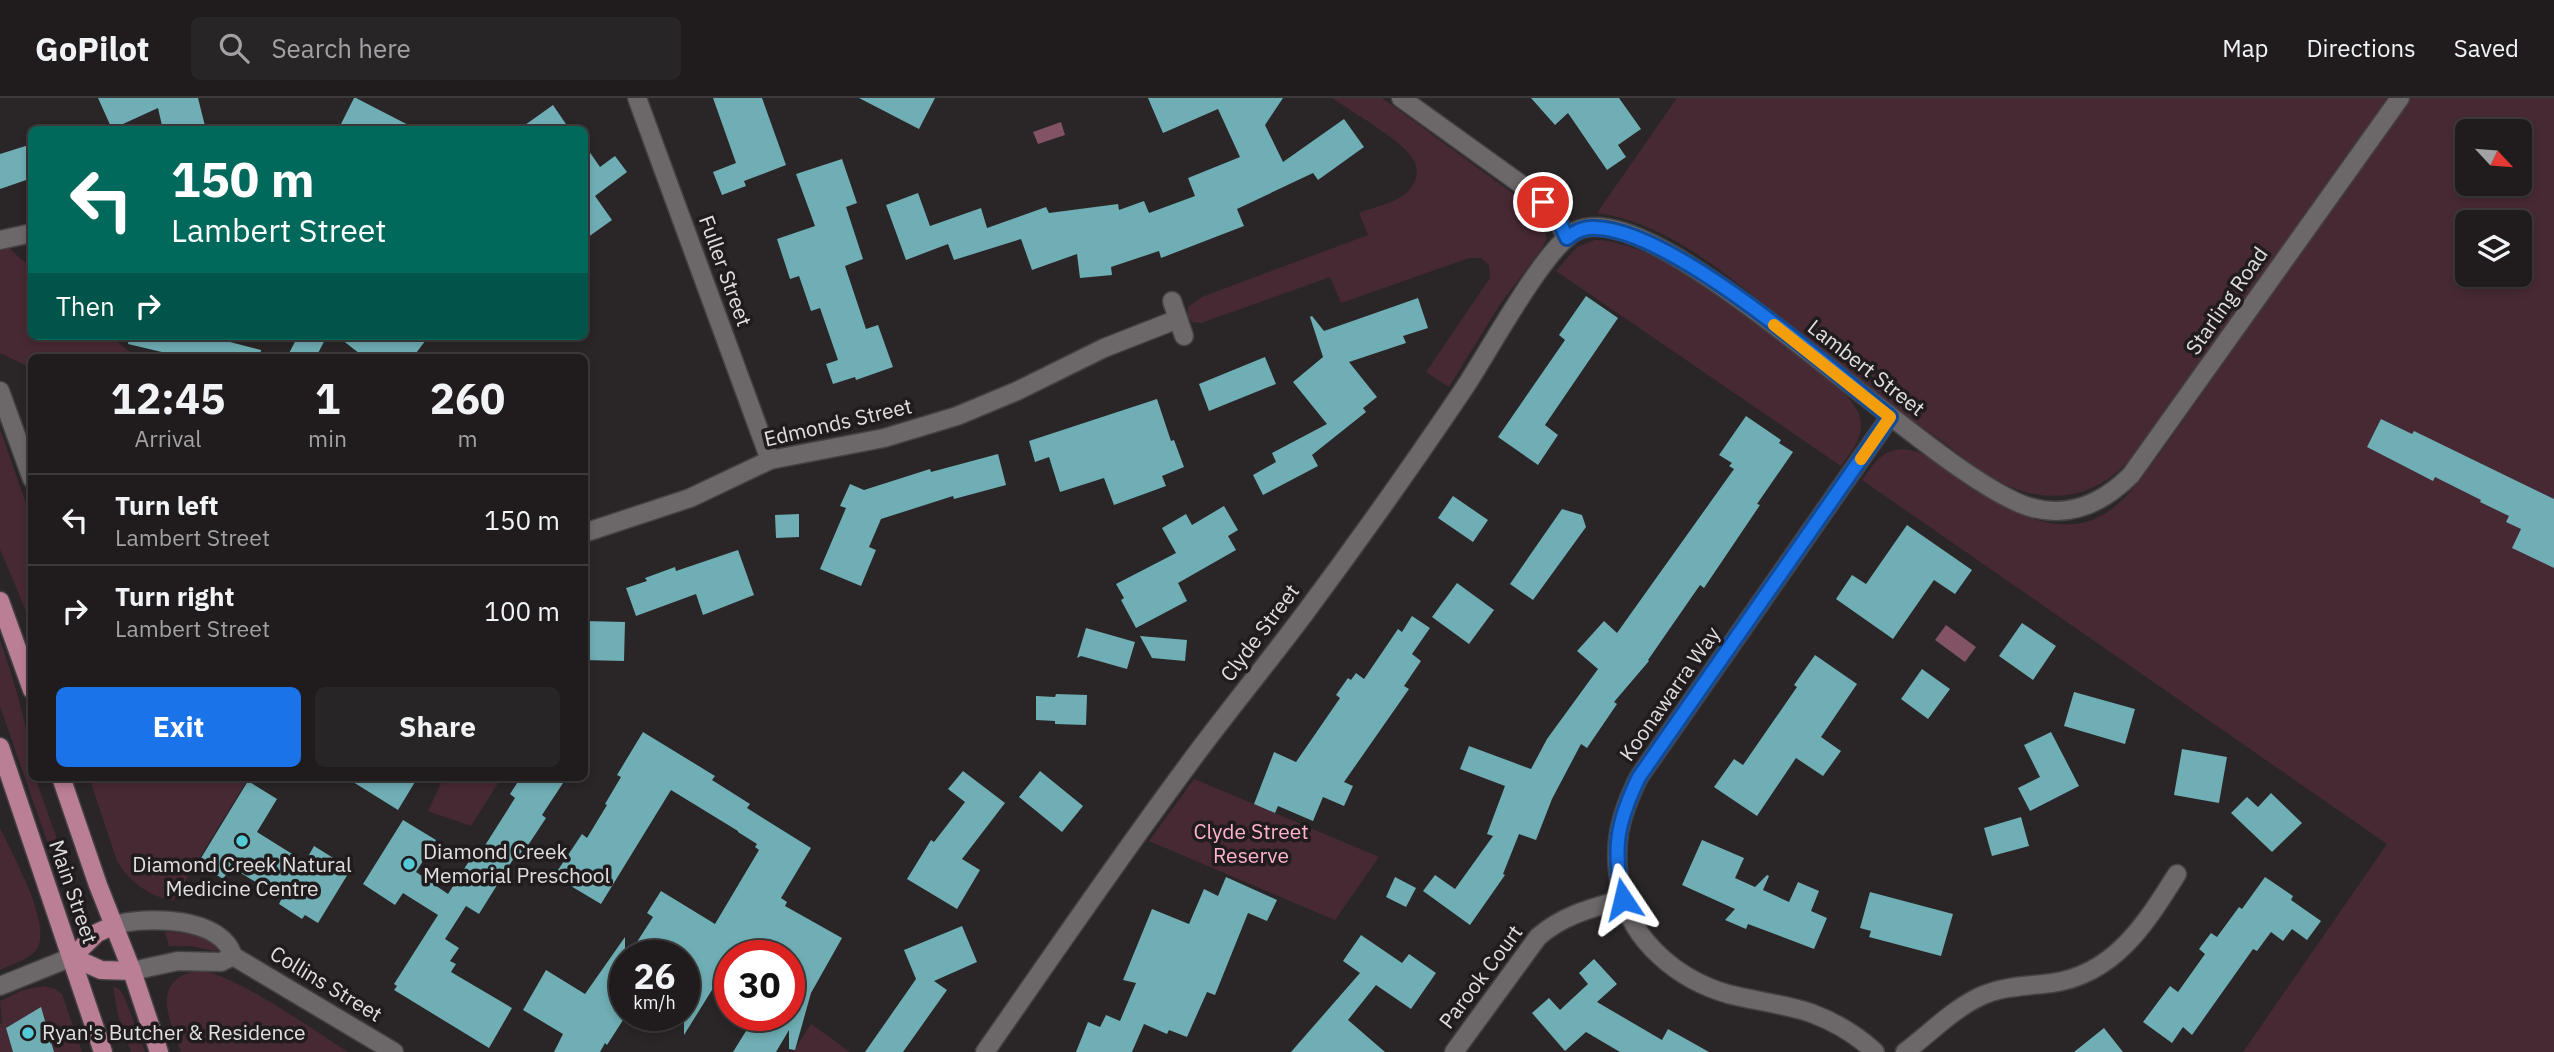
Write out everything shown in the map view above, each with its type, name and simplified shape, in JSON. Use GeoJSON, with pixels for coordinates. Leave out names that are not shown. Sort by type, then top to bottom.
{"type":"FeatureCollection","features":[{"type":"Feature","properties":{"kind":"main road"},"geometry":{"type":"LineString","coordinates":[[0,601],[28,679]]}},
{"type":"Feature","properties":{"kind":"main road","name":"Main Street"},"geometry":{"type":"LineString","coordinates":[[0,747],[103,1052]]}},
{"type":"Feature","properties":{"kind":"main road","name":"Main Street"},"geometry":{"type":"LineString","coordinates":[[62,781],[97,885],[132,971],[159,1052]]}},
{"type":"Feature","properties":{"kind":"main road","name":"Collins Street"},"geometry":{"type":"LineString","coordinates":[[72,957],[97,933],[114,925]]}},
{"type":"Feature","properties":{"kind":"main road"},"geometry":{"type":"LineString","coordinates":[[72,957],[100,970],[132,971]]}},
{"type":"Feature","properties":{"kind":"street","name":"Fuller Street"},"geometry":{"type":"LineString","coordinates":[[637,98],[770,460]]}},
{"type":"Feature","properties":{"kind":"street"},"geometry":{"type":"LineString","coordinates":[[1401,98],[1536,195],[1552,211],[1567,238]]}},
{"type":"Feature","properties":{"kind":"street","name":"Starling Road"},"geometry":{"type":"LineString","coordinates":[[2075,510],[2102,500],[2131,475],[2400,98]]}},
{"type":"Feature","properties":{"kind":"street","name":"Lambert Street"},"geometry":{"type":"LineString","coordinates":[[1567,238],[1585,228],[1608,229],[1671,254],[1735,295],[1890,417],[1997,492],[2035,508],[2075,510]]}},
{"type":"Feature","properties":{"kind":"street"},"geometry":{"type":"LineString","coordinates":[[0,240],[28,234]]}},
{"type":"Feature","properties":{"kind":"street","name":"Clyde Street"},"geometry":{"type":"LineString","coordinates":[[985,1052],[1189,763],[1313,602],[1466,386],[1544,264],[1567,238]]}},
{"type":"Feature","properties":{"kind":"street","name":"Edmonds Street"},"geometry":{"type":"LineString","coordinates":[[588,532],[690,498],[770,460],[884,439],[957,416],[1017,391],[1115,343],[1181,328],[1172,301]]}},
{"type":"Feature","properties":{"kind":"street"},"geometry":{"type":"LineString","coordinates":[[0,391],[28,469]]}},
{"type":"Feature","properties":{"kind":"street","name":"Koonawarra Way"},"geometry":{"type":"LineString","coordinates":[[1875,1052],[1855,1035],[1813,1014],[1727,994],[1685,976],[1653,950],[1642,936],[1623,899],[1617,872],[1616,848],[1620,822],[1639,777],[1890,417]]}},
{"type":"Feature","properties":{"kind":"street"},"geometry":{"type":"LineString","coordinates":[[1905,1052],[1977,998],[2008,988],[2069,980],[2101,966],[2137,934],[2177,874]]}},
{"type":"Feature","properties":{"kind":"street","name":"Parook Court"},"geometry":{"type":"LineString","coordinates":[[1454,1052],[1538,937],[1568,916],[1623,899]]}},
{"type":"Feature","properties":{"kind":"street","name":"Collins Street"},"geometry":{"type":"LineString","coordinates":[[114,925],[150,919],[181,922],[219,937],[231,949],[233,957],[394,1052]]}},
{"type":"Feature","properties":{"kind":"street"},"geometry":{"type":"LineString","coordinates":[[0,986],[72,957]]}},
{"type":"Feature","properties":{"kind":"street"},"geometry":{"type":"LineString","coordinates":[[132,971],[178,961],[221,962],[233,957]]}},
{"type":"Feature","properties":{"kind":"green space"},"geometry":{"type":"Polygon","coordinates":[[[1332,98],[1382,98],[1530,206],[1546,226],[1546,240],[1542,248],[1499,306],[1449,387],[1426,372],[1490,278],[1489,265],[1481,258],[1469,258],[1341,303],[1330,277],[1201,323],[1192,322],[1187,317],[1188,307],[1202,297],[1368,235],[1359,213],[1395,200],[1412,186],[1417,171],[1414,161],[1405,149],[1332,98]]]}},
{"type":"Feature","properties":{"kind":"green space"},"geometry":{"type":"Polygon","coordinates":[[[1677,98],[2388,98],[2129,461],[2098,485],[2074,494],[2048,496],[2021,491],[1975,466],[1883,399],[1699,255],[1650,228],[1597,213],[1677,98]]]}},
{"type":"Feature","properties":{"kind":"green space"},"geometry":{"type":"Polygon","coordinates":[[[2411,98],[2554,98],[2554,1052],[2243,1052],[2387,844],[1862,480],[1887,453],[1902,449],[1913,450],[1932,459],[1967,485],[2016,512],[2034,519],[2071,524],[2089,521],[2106,513],[2136,485],[2411,98]]]}},
{"type":"Feature","properties":{"kind":"green space"},"geometry":{"type":"Polygon","coordinates":[[[1595,240],[1620,244],[1677,268],[1734,306],[1845,394],[1857,409],[1861,431],[1856,444],[1841,466],[1556,271],[1577,247],[1595,240]]]}},
{"type":"Feature","properties":{"kind":"green space"},"geometry":{"type":"Polygon","coordinates":[[[9,248],[28,265],[28,340],[116,340],[132,354],[28,354],[28,367],[0,353],[0,251],[9,248]]]}},
{"type":"Feature","properties":{"kind":"green space"},"geometry":{"type":"Polygon","coordinates":[[[0,429],[28,509],[28,616],[0,549],[0,429]]]}},
{"type":"Feature","properties":{"kind":"green space"},"geometry":{"type":"Polygon","coordinates":[[[0,640],[25,726],[28,781],[36,781],[71,879],[62,884],[0,706],[0,640]]]}},
{"type":"Feature","properties":{"kind":"green space","name":"Clyde Street Reserve"},"geometry":{"type":"Polygon","coordinates":[[[1194,779],[1379,857],[1335,920],[1149,841],[1194,779]]]}},
{"type":"Feature","properties":{"kind":"green space"},"geometry":{"type":"Polygon","coordinates":[[[90,781],[247,781],[173,901],[140,887],[117,861],[90,781]]]}},
{"type":"Feature","properties":{"kind":"green space"},"geometry":{"type":"Polygon","coordinates":[[[442,781],[499,781],[471,826],[428,811],[442,781]]]}},
{"type":"Feature","properties":{"kind":"green space"},"geometry":{"type":"Polygon","coordinates":[[[0,828],[29,888],[40,923],[40,938],[37,949],[30,956],[0,970],[0,828]]]}},
{"type":"Feature","properties":{"kind":"green space"},"geometry":{"type":"Polygon","coordinates":[[[165,932],[201,937],[218,949],[214,951],[190,946],[169,946],[165,932]]]}},
{"type":"Feature","properties":{"kind":"green space"},"geometry":{"type":"Polygon","coordinates":[[[197,970],[212,973],[251,991],[348,1052],[181,1052],[169,1015],[168,993],[173,983],[197,970]]]}},
{"type":"Feature","properties":{"kind":"green space"},"geometry":{"type":"Polygon","coordinates":[[[44,986],[62,994],[82,1052],[54,1052],[43,1014],[35,1011],[6,1028],[13,1052],[0,1052],[0,1001],[23,990],[44,986]]]}},
{"type":"Feature","properties":{"kind":"green space"},"geometry":{"type":"Polygon","coordinates":[[[113,986],[124,996],[145,1052],[131,1052],[118,1015],[113,986]]]}},
{"type":"Feature","properties":{"kind":"green space"},"geometry":{"type":"Polygon","coordinates":[[[811,1024],[850,1052],[793,1052],[811,1024]]]}},
{"type":"Feature","properties":{"kind":"shaded area"},"geometry":{"type":"Polygon","coordinates":[[[1061,122],[1065,135],[1038,144],[1033,132],[1061,122]]]}},
{"type":"Feature","properties":{"kind":"shaded area"},"geometry":{"type":"Polygon","coordinates":[[[1946,625],[1976,647],[1965,662],[1935,640],[1946,625]]]}},
{"type":"Feature","properties":{"kind":"building"},"geometry":{"type":"Polygon","coordinates":[[[98,98],[198,98],[205,126],[162,126],[158,108],[119,126],[111,126],[98,98]]]}},
{"type":"Feature","properties":{"kind":"building"},"geometry":{"type":"Polygon","coordinates":[[[356,98],[410,126],[340,126],[356,98]]]}},
{"type":"Feature","properties":{"kind":"building"},"geometry":{"type":"Polygon","coordinates":[[[713,98],[762,98],[786,165],[744,181],[746,186],[722,195],[713,172],[736,163],[713,98]]]}},
{"type":"Feature","properties":{"kind":"building"},"geometry":{"type":"Polygon","coordinates":[[[859,98],[935,98],[919,129],[859,98]]]}},
{"type":"Feature","properties":{"kind":"building"},"geometry":{"type":"Polygon","coordinates":[[[1148,98],[1283,98],[1265,125],[1283,162],[1344,119],[1364,147],[1318,180],[1313,173],[1237,209],[1244,226],[1161,258],[1159,251],[1111,267],[1112,275],[1080,278],[1077,254],[1032,270],[1021,239],[954,260],[948,244],[906,260],[886,205],[918,193],[930,226],[981,208],[987,228],[1046,207],[1049,213],[1118,204],[1119,210],[1144,201],[1149,213],[1195,196],[1188,178],[1240,157],[1218,109],[1163,133],[1148,98]]]}},
{"type":"Feature","properties":{"kind":"building"},"geometry":{"type":"Polygon","coordinates":[[[1531,98],[1619,98],[1641,129],[1618,145],[1626,157],[1607,170],[1568,113],[1555,125],[1531,98]]]}},
{"type":"Feature","properties":{"kind":"building"},"geometry":{"type":"Polygon","coordinates":[[[553,105],[567,126],[524,126],[553,105]]]}},
{"type":"Feature","properties":{"kind":"building"},"geometry":{"type":"Polygon","coordinates":[[[28,145],[28,179],[0,189],[0,154],[28,145]]]}},
{"type":"Feature","properties":{"kind":"building"},"geometry":{"type":"Polygon","coordinates":[[[588,150],[600,167],[615,156],[627,172],[595,196],[612,220],[588,237],[588,150]]]}},
{"type":"Feature","properties":{"kind":"building"},"geometry":{"type":"Polygon","coordinates":[[[842,159],[857,203],[846,207],[863,259],[845,266],[866,329],[878,325],[893,367],[856,380],[855,377],[833,384],[826,364],[838,360],[820,308],[811,311],[799,276],[790,279],[777,239],[815,226],[796,174],[842,159]]]}},
{"type":"Feature","properties":{"kind":"building"},"geometry":{"type":"Polygon","coordinates":[[[1586,296],[1618,318],[1545,425],[1558,435],[1538,465],[1498,437],[1565,340],[1559,335],[1586,296]]]}},
{"type":"Feature","properties":{"kind":"building"},"geometry":{"type":"Polygon","coordinates":[[[1418,298],[1428,328],[1403,336],[1406,343],[1349,362],[1377,397],[1363,408],[1366,412],[1312,455],[1318,466],[1263,495],[1253,475],[1276,462],[1272,453],[1327,424],[1293,382],[1323,357],[1310,317],[1312,316],[1324,331],[1418,298]]]}},
{"type":"Feature","properties":{"kind":"building"},"geometry":{"type":"Polygon","coordinates":[[[128,340],[222,340],[261,350],[260,354],[170,354],[128,344],[128,340]]]}},
{"type":"Feature","properties":{"kind":"building"},"geometry":{"type":"Polygon","coordinates":[[[296,340],[325,340],[318,354],[289,354],[296,340]]]}},
{"type":"Feature","properties":{"kind":"building"},"geometry":{"type":"Polygon","coordinates":[[[342,340],[426,340],[415,354],[360,354],[342,340]]]}},
{"type":"Feature","properties":{"kind":"building"},"geometry":{"type":"Polygon","coordinates":[[[1265,357],[1276,384],[1209,411],[1199,384],[1265,357]]]}},
{"type":"Feature","properties":{"kind":"building"},"geometry":{"type":"Polygon","coordinates":[[[1157,399],[1171,441],[1174,440],[1184,467],[1162,476],[1166,486],[1114,505],[1104,478],[1060,492],[1049,457],[1035,462],[1029,441],[1157,399]]]}},
{"type":"Feature","properties":{"kind":"building"},"geometry":{"type":"Polygon","coordinates":[[[1746,416],[1781,440],[1779,443],[1793,452],[1704,588],[1700,585],[1649,661],[1614,702],[1617,704],[1587,748],[1581,744],[1552,799],[1536,840],[1519,834],[1503,874],[1505,875],[1470,925],[1423,891],[1435,875],[1455,889],[1493,836],[1487,834],[1505,786],[1460,769],[1469,746],[1531,769],[1547,739],[1598,669],[1577,651],[1604,621],[1617,633],[1734,469],[1729,466],[1732,463],[1719,455],[1746,416]]]}},
{"type":"Feature","properties":{"kind":"building"},"geometry":{"type":"Polygon","coordinates":[[[2381,419],[2412,434],[2414,431],[2554,499],[2554,568],[2512,548],[2521,529],[2506,522],[2509,516],[2435,477],[2433,481],[2367,447],[2381,419]]]}},
{"type":"Feature","properties":{"kind":"building"},"geometry":{"type":"Polygon","coordinates":[[[998,454],[1006,485],[954,499],[953,496],[881,519],[869,547],[876,550],[861,586],[820,569],[846,508],[840,506],[850,484],[864,490],[930,469],[931,472],[998,454]]]}},
{"type":"Feature","properties":{"kind":"building"},"geometry":{"type":"Polygon","coordinates":[[[1453,496],[1488,520],[1473,542],[1438,518],[1453,496]]]}},
{"type":"Feature","properties":{"kind":"building"},"geometry":{"type":"Polygon","coordinates":[[[1224,506],[1238,530],[1228,536],[1236,550],[1178,583],[1187,601],[1136,628],[1116,584],[1176,553],[1162,528],[1186,514],[1192,525],[1224,506]]]}},
{"type":"Feature","properties":{"kind":"building"},"geometry":{"type":"Polygon","coordinates":[[[1562,509],[1582,515],[1586,527],[1533,600],[1510,584],[1562,509]]]}},
{"type":"Feature","properties":{"kind":"building"},"geometry":{"type":"Polygon","coordinates":[[[799,514],[799,537],[776,538],[775,515],[799,514]]]}},
{"type":"Feature","properties":{"kind":"building"},"geometry":{"type":"Polygon","coordinates":[[[1907,525],[1972,570],[1955,594],[1934,580],[1893,639],[1836,599],[1852,575],[1866,584],[1907,525]]]}},
{"type":"Feature","properties":{"kind":"building"},"geometry":{"type":"Polygon","coordinates":[[[738,550],[754,595],[703,615],[696,594],[636,616],[626,588],[675,567],[676,571],[738,550]]]}},
{"type":"Feature","properties":{"kind":"building"},"geometry":{"type":"Polygon","coordinates":[[[1457,583],[1494,610],[1469,644],[1432,617],[1457,583]]]}},
{"type":"Feature","properties":{"kind":"building"},"geometry":{"type":"Polygon","coordinates":[[[1412,616],[1430,628],[1412,654],[1421,661],[1404,686],[1409,689],[1344,782],[1353,786],[1344,806],[1323,797],[1313,821],[1278,806],[1275,813],[1254,804],[1274,752],[1296,762],[1340,698],[1336,695],[1348,678],[1351,680],[1356,673],[1364,679],[1398,629],[1402,632],[1412,616]]]}},
{"type":"Feature","properties":{"kind":"building"},"geometry":{"type":"Polygon","coordinates":[[[588,621],[625,622],[624,661],[588,660],[588,621]]]}},
{"type":"Feature","properties":{"kind":"building"},"geometry":{"type":"Polygon","coordinates":[[[2022,623],[2056,646],[2033,680],[1999,656],[2022,623]]]}},
{"type":"Feature","properties":{"kind":"building"},"geometry":{"type":"Polygon","coordinates":[[[1086,628],[1135,642],[1127,669],[1081,656],[1077,658],[1086,628]]]}},
{"type":"Feature","properties":{"kind":"building"},"geometry":{"type":"Polygon","coordinates":[[[1140,636],[1187,640],[1185,661],[1152,658],[1140,636]]]}},
{"type":"Feature","properties":{"kind":"building"},"geometry":{"type":"Polygon","coordinates":[[[1815,655],[1857,684],[1821,737],[1841,751],[1823,776],[1796,758],[1757,816],[1714,787],[1734,759],[1743,765],[1797,687],[1794,685],[1815,655]]]}},
{"type":"Feature","properties":{"kind":"building"},"geometry":{"type":"Polygon","coordinates":[[[1922,669],[1950,689],[1928,719],[1901,699],[1922,669]]]}},
{"type":"Feature","properties":{"kind":"building"},"geometry":{"type":"Polygon","coordinates":[[[2074,692],[2135,709],[2125,744],[2064,726],[2074,692]]]}},
{"type":"Feature","properties":{"kind":"building"},"geometry":{"type":"Polygon","coordinates":[[[1056,694],[1087,695],[1086,725],[1036,720],[1036,696],[1055,697],[1056,694]]]}},
{"type":"Feature","properties":{"kind":"building"},"geometry":{"type":"Polygon","coordinates":[[[643,732],[715,776],[712,780],[750,804],[747,808],[811,848],[781,898],[787,902],[785,906],[842,938],[811,993],[805,1014],[805,940],[714,940],[714,987],[700,1009],[700,940],[638,940],[653,917],[647,913],[661,891],[715,924],[759,850],[755,847],[757,844],[738,831],[671,790],[601,904],[554,876],[582,834],[587,838],[621,777],[617,775],[643,732]]]}},
{"type":"Feature","properties":{"kind":"building"},"geometry":{"type":"Polygon","coordinates":[[[2051,732],[2079,786],[2030,811],[2018,788],[2040,777],[2024,745],[2051,732]]]}},
{"type":"Feature","properties":{"kind":"building"},"geometry":{"type":"Polygon","coordinates":[[[2182,749],[2227,757],[2219,803],[2174,795],[2182,749]]]}},
{"type":"Feature","properties":{"kind":"building"},"geometry":{"type":"Polygon","coordinates":[[[963,771],[1005,803],[962,859],[980,870],[957,909],[907,879],[931,840],[934,842],[965,802],[948,789],[963,771]]]}},
{"type":"Feature","properties":{"kind":"building"},"geometry":{"type":"Polygon","coordinates":[[[1040,771],[1083,806],[1062,832],[1019,797],[1040,771]]]}},
{"type":"Feature","properties":{"kind":"building"},"geometry":{"type":"Polygon","coordinates":[[[248,781],[277,799],[257,832],[305,862],[314,846],[351,869],[318,923],[305,915],[302,919],[279,904],[282,898],[231,867],[223,879],[198,863],[248,781]]]}},
{"type":"Feature","properties":{"kind":"building"},"geometry":{"type":"Polygon","coordinates":[[[351,781],[416,781],[398,810],[351,781]]]}},
{"type":"Feature","properties":{"kind":"building"},"geometry":{"type":"Polygon","coordinates":[[[518,781],[564,781],[542,815],[546,818],[521,856],[517,853],[479,914],[466,906],[445,939],[459,948],[450,961],[456,964],[451,972],[512,1008],[489,1048],[394,990],[397,986],[394,984],[438,915],[403,893],[395,905],[363,884],[403,820],[436,840],[416,872],[448,894],[473,855],[477,858],[515,798],[510,794],[518,781]]]}},
{"type":"Feature","properties":{"kind":"building"},"geometry":{"type":"Polygon","coordinates":[[[2271,793],[2302,823],[2272,852],[2231,813],[2247,797],[2258,807],[2271,793]]]}},
{"type":"Feature","properties":{"kind":"building"},"geometry":{"type":"Polygon","coordinates":[[[2021,817],[2029,846],[1992,856],[1984,828],[2021,817]]]}},
{"type":"Feature","properties":{"kind":"building"},"geometry":{"type":"Polygon","coordinates":[[[1702,840],[1744,858],[1735,878],[1755,887],[1767,875],[1769,876],[1763,890],[1789,902],[1798,882],[1819,891],[1811,911],[1827,918],[1814,949],[1748,924],[1746,929],[1725,920],[1735,909],[1682,885],[1702,840]]]}},
{"type":"Feature","properties":{"kind":"building"},"geometry":{"type":"Polygon","coordinates":[[[1226,877],[1277,900],[1267,921],[1248,913],[1215,995],[1207,992],[1187,1037],[1169,1030],[1167,1034],[1144,1024],[1132,1052],[1076,1052],[1088,1022],[1100,1027],[1106,1015],[1120,1021],[1136,983],[1123,980],[1152,909],[1189,924],[1204,889],[1218,896],[1226,877]]]}},
{"type":"Feature","properties":{"kind":"building"},"geometry":{"type":"Polygon","coordinates":[[[1395,877],[1416,888],[1406,907],[1386,897],[1395,877]]]}},
{"type":"Feature","properties":{"kind":"building"},"geometry":{"type":"Polygon","coordinates":[[[2265,877],[2293,896],[2291,900],[2321,921],[2307,940],[2292,929],[2283,941],[2271,932],[2257,951],[2253,949],[2192,1035],[2183,1027],[2172,1043],[2143,1022],[2170,986],[2178,992],[2205,954],[2199,949],[2211,933],[2217,937],[2265,877]]]}},
{"type":"Feature","properties":{"kind":"building"},"geometry":{"type":"Polygon","coordinates":[[[1870,892],[1953,914],[1941,956],[1869,937],[1871,931],[1860,928],[1870,892]]]}},
{"type":"Feature","properties":{"kind":"building"},"geometry":{"type":"Polygon","coordinates":[[[962,926],[977,962],[934,981],[947,990],[903,1052],[865,1052],[916,979],[904,950],[962,926]]]}},
{"type":"Feature","properties":{"kind":"building"},"geometry":{"type":"Polygon","coordinates":[[[1361,935],[1402,963],[1409,954],[1436,973],[1411,1009],[1376,985],[1348,1020],[1385,1052],[1291,1052],[1360,973],[1343,961],[1361,935]]]}},
{"type":"Feature","properties":{"kind":"building"},"geometry":{"type":"Polygon","coordinates":[[[1594,959],[1617,984],[1597,1002],[1662,1040],[1668,1029],[1709,1052],[1620,1052],[1586,1032],[1565,1051],[1532,1013],[1549,998],[1560,1010],[1588,984],[1579,973],[1594,959]]]}},
{"type":"Feature","properties":{"kind":"building"},"geometry":{"type":"Polygon","coordinates":[[[609,960],[609,1031],[616,1031],[600,1052],[554,1052],[563,1034],[523,1010],[546,970],[585,994],[609,960]]]}},
{"type":"Feature","properties":{"kind":"building","name":"Ryan's Butcher & Residence"},"geometry":{"type":"Polygon","coordinates":[[[41,1007],[54,1052],[13,1052],[6,1028],[41,1007]]]}},
{"type":"Feature","properties":{"kind":"building"},"geometry":{"type":"Polygon","coordinates":[[[2104,1028],[2123,1052],[2074,1052],[2104,1028]]]}},
{"type":"Feature","properties":{"kind":"building"},"geometry":{"type":"Polygon","coordinates":[[[746,1031],[788,1031],[776,1052],[733,1052],[746,1031]]]}},
{"type":"Feature","properties":{"kind":"building"},"geometry":{"type":"Polygon","coordinates":[[[789,1031],[800,1031],[795,1050],[789,1049],[789,1031]]]}},
{"type":"Feature","properties":{"kind":"slow traffic"},"geometry":{"type":"LineString","coordinates":[[1774,325],[1890,417],[1861,459]]}},
{"type":"Feature","properties":{"kind":"place","name":"Diamond Creek Natural Medicine Centre"},"geometry":{"type":"Point","coordinates":[242,841]}},
{"type":"Feature","properties":{"kind":"place","name":"Diamond Creek Memorial Preschool"},"geometry":{"type":"Point","coordinates":[409,864]}},
{"type":"Feature","properties":{"kind":"place","name":"Ryan's Butcher & Residence"},"geometry":{"type":"Point","coordinates":[28,1033]}},
{"type":"Feature","properties":{"kind":"route"},"geometry":{"type":"LineString","coordinates":[[1543,202],[1559,221],[1567,238],[1585,228],[1608,229],[1671,254],[1735,295],[1890,417],[1639,777],[1620,822],[1616,848],[1617,872],[1623,899]]}}]}
